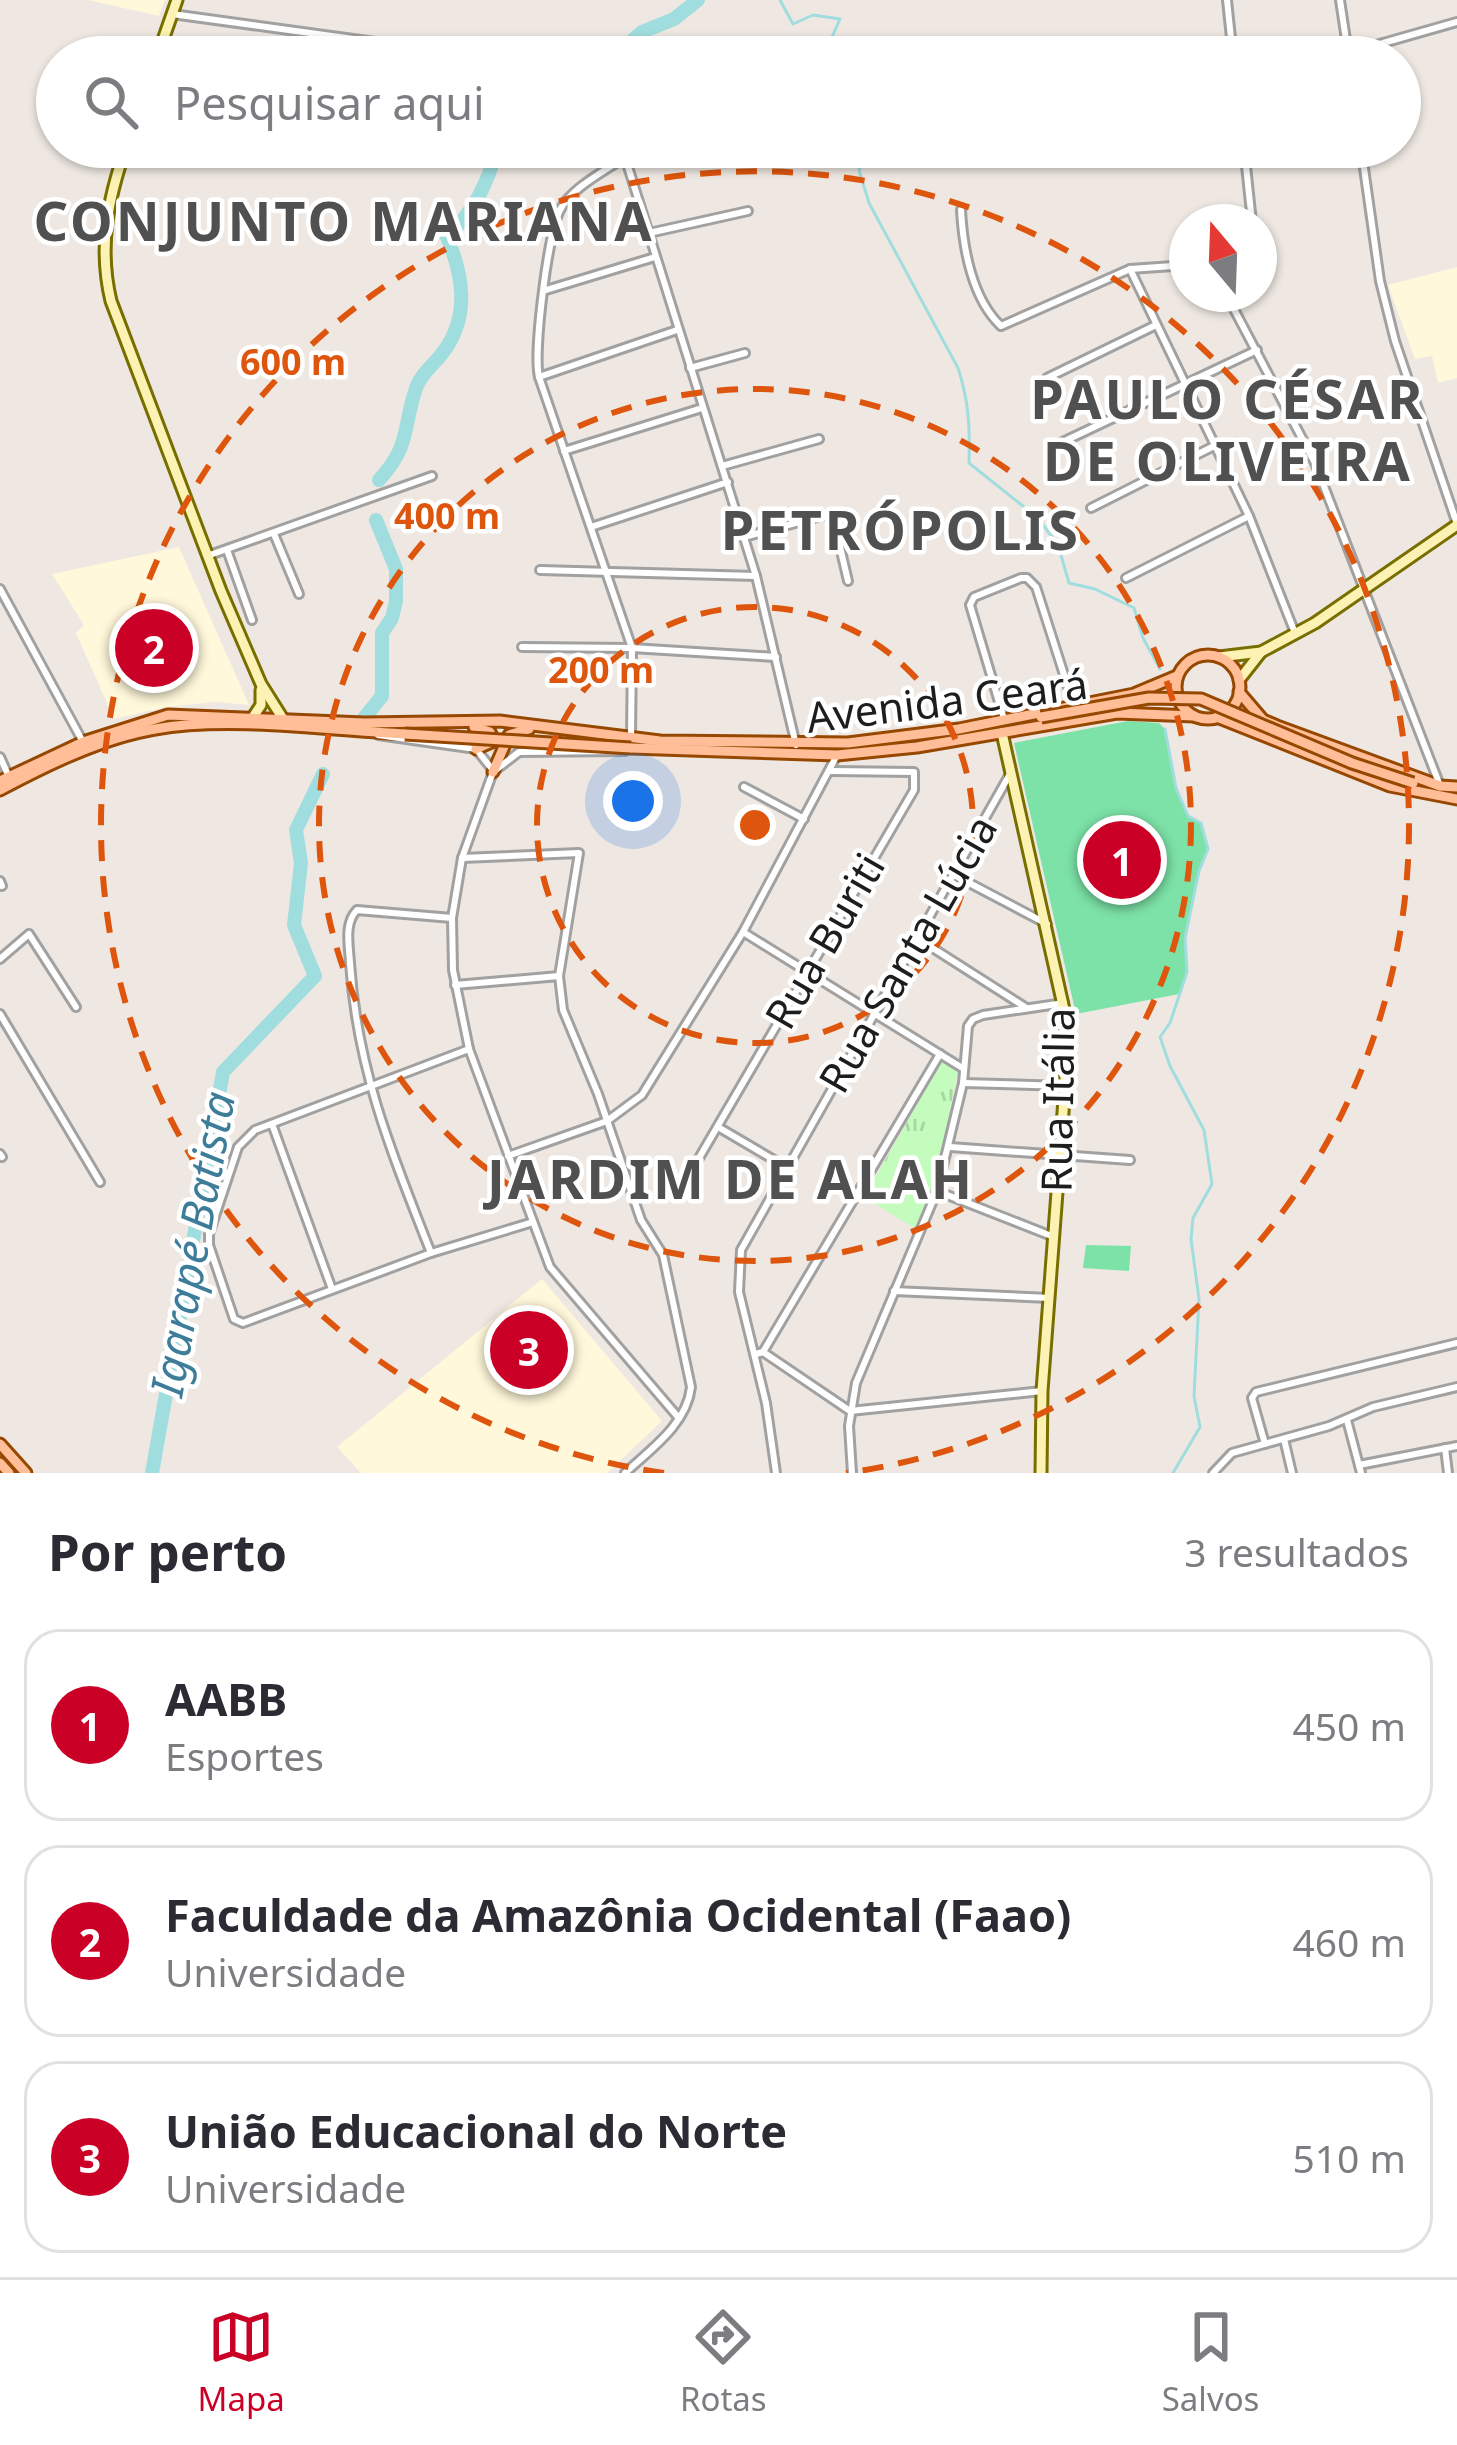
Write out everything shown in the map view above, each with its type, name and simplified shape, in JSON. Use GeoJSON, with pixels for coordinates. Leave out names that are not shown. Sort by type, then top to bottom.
{"type":"FeatureCollection","features":[{"type":"Feature","properties":{"kind":"main road"},"geometry":{"type":"LineString","coordinates":[[1007,719],[1145,691],[1177,676],[1193,658],[1219,657],[1231,665],[1239,686],[1263,720],[1438,786]]}},
{"type":"Feature","properties":{"kind":"main road"},"geometry":{"type":"LineString","coordinates":[[1177,676],[1178,699],[1193,716],[1217,717],[1390,786],[1457,799]]}},
{"type":"Feature","properties":{"kind":"main road"},"geometry":{"type":"LineString","coordinates":[[1217,717],[1232,708],[1239,686]]}},
{"type":"Feature","properties":{"kind":"main road"},"geometry":{"type":"LineString","coordinates":[[1007,719],[1149,698],[1191,698],[1220,705],[1352,763],[1413,783],[1457,788]]}},
{"type":"Feature","properties":{"kind":"main road","name":"Avenida Ceará"},"geometry":{"type":"LineString","coordinates":[[3,782],[149,730],[184,726],[837,755],[917,747],[1117,713],[1193,716]]}},
{"type":"Feature","properties":{"kind":"main road","name":"Avenida Ceará"},"geometry":{"type":"LineString","coordinates":[[3,782],[83,742],[168,716],[500,721],[633,745],[796,745],[913,736],[1007,719]]}},
{"type":"Feature","properties":{"kind":"main road"},"geometry":{"type":"LineString","coordinates":[[434,723],[490,732],[493,745],[476,749]]}},
{"type":"Feature","properties":{"kind":"main road"},"geometry":{"type":"LineString","coordinates":[[494,772],[506,739],[515,732],[559,729]]}},
{"type":"Feature","properties":{"kind":"main road"},"geometry":{"type":"LineString","coordinates":[[515,732],[513,746],[519,752]]}},
{"type":"Feature","properties":{"kind":"main road"},"geometry":{"type":"LineString","coordinates":[[0,1444],[26,1473]]}},
{"type":"Feature","properties":{"kind":"main road"},"geometry":{"type":"LineString","coordinates":[[0,1463],[9,1473]]}},
{"type":"Feature","properties":{"kind":"street"},"geometry":{"type":"LineString","coordinates":[[164,36],[177,0]]}},
{"type":"Feature","properties":{"kind":"street"},"geometry":{"type":"LineString","coordinates":[[1227,0],[1231,36]]}},
{"type":"Feature","properties":{"kind":"street"},"geometry":{"type":"LineString","coordinates":[[1340,0],[1345,36]]}},
{"type":"Feature","properties":{"kind":"street"},"geometry":{"type":"LineString","coordinates":[[172,14],[332,36]]}},
{"type":"Feature","properties":{"kind":"street"},"geometry":{"type":"LineString","coordinates":[[1411,36],[1457,22]]}},
{"type":"Feature","properties":{"kind":"street"},"geometry":{"type":"LineString","coordinates":[[119,168],[103,251],[117,323],[207,556],[261,684],[283,719]]}},
{"type":"Feature","properties":{"kind":"street"},"geometry":{"type":"LineString","coordinates":[[610,168],[563,204],[554,232],[536,351],[538,377],[632,648],[633,745]]}},
{"type":"Feature","properties":{"kind":"street"},"geometry":{"type":"LineString","coordinates":[[628,168],[756,576],[796,745]]}},
{"type":"Feature","properties":{"kind":"street"},"geometry":{"type":"LineString","coordinates":[[1246,168],[1250,204]]}},
{"type":"Feature","properties":{"kind":"street"},"geometry":{"type":"LineString","coordinates":[[1219,657],[1261,652],[1295,633],[1365,591],[1457,524],[1395,340],[1380,281],[1364,168]]}},
{"type":"Feature","properties":{"kind":"street"},"geometry":{"type":"LineString","coordinates":[[961,210],[971,271],[1001,326],[1130,268],[1169,266]]}},
{"type":"Feature","properties":{"kind":"street"},"geometry":{"type":"LineString","coordinates":[[649,233],[748,211]]}},
{"type":"Feature","properties":{"kind":"street"},"geometry":{"type":"LineString","coordinates":[[546,290],[655,257]]}},
{"type":"Feature","properties":{"kind":"street"},"geometry":{"type":"LineString","coordinates":[[1130,268],[1249,516],[1295,633]]}},
{"type":"Feature","properties":{"kind":"street"},"geometry":{"type":"LineString","coordinates":[[1236,312],[1315,463],[1438,786]]}},
{"type":"Feature","properties":{"kind":"street"},"geometry":{"type":"LineString","coordinates":[[1046,378],[1156,325]]}},
{"type":"Feature","properties":{"kind":"street"},"geometry":{"type":"LineString","coordinates":[[538,377],[678,330]]}},
{"type":"Feature","properties":{"kind":"street"},"geometry":{"type":"LineString","coordinates":[[1052,447],[1257,350]]}},
{"type":"Feature","properties":{"kind":"street"},"geometry":{"type":"LineString","coordinates":[[690,368],[745,352]]}},
{"type":"Feature","properties":{"kind":"street"},"geometry":{"type":"LineString","coordinates":[[564,451],[702,408]]}},
{"type":"Feature","properties":{"kind":"street"},"geometry":{"type":"LineString","coordinates":[[722,466],[820,439]]}},
{"type":"Feature","properties":{"kind":"street"},"geometry":{"type":"LineString","coordinates":[[1091,508],[1216,446]]}},
{"type":"Feature","properties":{"kind":"street"},"geometry":{"type":"LineString","coordinates":[[207,556],[432,476]]}},
{"type":"Feature","properties":{"kind":"street"},"geometry":{"type":"LineString","coordinates":[[591,527],[728,482]]}},
{"type":"Feature","properties":{"kind":"street"},"geometry":{"type":"LineString","coordinates":[[744,537],[832,513],[848,581]]}},
{"type":"Feature","properties":{"kind":"street"},"geometry":{"type":"LineString","coordinates":[[1126,578],[1249,516]]}},
{"type":"Feature","properties":{"kind":"street"},"geometry":{"type":"LineString","coordinates":[[274,534],[299,594]]}},
{"type":"Feature","properties":{"kind":"street"},"geometry":{"type":"LineString","coordinates":[[227,550],[252,620]]}},
{"type":"Feature","properties":{"kind":"street"},"geometry":{"type":"LineString","coordinates":[[540,570],[756,576]]}},
{"type":"Feature","properties":{"kind":"street"},"geometry":{"type":"LineString","coordinates":[[1007,719],[970,605],[974,597],[1021,578],[1036,587],[1073,704]]}},
{"type":"Feature","properties":{"kind":"street"},"geometry":{"type":"LineString","coordinates":[[0,589],[83,742]]}},
{"type":"Feature","properties":{"kind":"street"},"geometry":{"type":"LineString","coordinates":[[521,647],[777,657]]}},
{"type":"Feature","properties":{"kind":"street"},"geometry":{"type":"LineString","coordinates":[[1239,686],[1261,652]]}},
{"type":"Feature","properties":{"kind":"street"},"geometry":{"type":"LineString","coordinates":[[253,717],[261,705],[261,684]]}},
{"type":"Feature","properties":{"kind":"street","name":"Avenida Ceará"},"geometry":{"type":"LineString","coordinates":[[370,732],[476,749]]}},
{"type":"Feature","properties":{"kind":"street","name":"Rua Itália"},"geometry":{"type":"LineString","coordinates":[[1002,733],[1064,1003],[1065,1086],[1040,1473]]}},
{"type":"Feature","properties":{"kind":"street","name":"Avenida Ceará"},"geometry":{"type":"LineString","coordinates":[[519,752],[633,745]]}},
{"type":"Feature","properties":{"kind":"street"},"geometry":{"type":"LineString","coordinates":[[476,749],[494,772]]}},
{"type":"Feature","properties":{"kind":"street"},"geometry":{"type":"LineString","coordinates":[[519,752],[494,772],[462,857],[452,918],[455,986],[469,1049],[559,1279],[678,1417]]}},
{"type":"Feature","properties":{"kind":"street"},"geometry":{"type":"LineString","coordinates":[[508,1156],[607,1121],[642,1095],[743,932],[837,755]]}},
{"type":"Feature","properties":{"kind":"street"},"geometry":{"type":"LineString","coordinates":[[0,757],[3,782]]}},
{"type":"Feature","properties":{"kind":"street","name":"Rua Buriti"},"geometry":{"type":"LineString","coordinates":[[685,1182],[914,790],[916,779],[914,772],[900,769],[831,771]]}},
{"type":"Feature","properties":{"kind":"street","name":"Rua Santa Lúcia"},"geometry":{"type":"LineString","coordinates":[[776,1473],[759,1353],[739,1292],[741,1250],[1010,774]]}},
{"type":"Feature","properties":{"kind":"street"},"geometry":{"type":"LineString","coordinates":[[745,787],[804,819]]}},
{"type":"Feature","properties":{"kind":"street"},"geometry":{"type":"LineString","coordinates":[[462,857],[579,853],[559,976],[566,1022],[641,1220],[663,1255],[691,1387],[669,1432],[626,1473]]}},
{"type":"Feature","properties":{"kind":"street"},"geometry":{"type":"LineString","coordinates":[[954,874],[1048,924]]}},
{"type":"Feature","properties":{"kind":"street"},"geometry":{"type":"LineString","coordinates":[[431,1253],[368,1085],[353,1014],[348,939],[354,911],[452,918]]}},
{"type":"Feature","properties":{"kind":"street"},"geometry":{"type":"LineString","coordinates":[[743,932],[964,1069]]}},
{"type":"Feature","properties":{"kind":"street"},"geometry":{"type":"LineString","coordinates":[[0,959],[27,934],[76,1006]]}},
{"type":"Feature","properties":{"kind":"street"},"geometry":{"type":"LineString","coordinates":[[917,938],[1028,1009]]}},
{"type":"Feature","properties":{"kind":"street"},"geometry":{"type":"LineString","coordinates":[[455,986],[559,976]]}},
{"type":"Feature","properties":{"kind":"street"},"geometry":{"type":"LineString","coordinates":[[851,1473],[850,1411],[856,1383],[937,1191],[963,1083],[968,1026],[973,1018],[1064,1003]]}},
{"type":"Feature","properties":{"kind":"street"},"geometry":{"type":"LineString","coordinates":[[0,1014],[100,1182]]}},
{"type":"Feature","properties":{"kind":"street"},"geometry":{"type":"LineString","coordinates":[[469,1049],[248,1135],[238,1147],[209,1245],[238,1322],[533,1222]]}},
{"type":"Feature","properties":{"kind":"street"},"geometry":{"type":"LineString","coordinates":[[940,1054],[759,1353],[850,1411],[1042,1391]]}},
{"type":"Feature","properties":{"kind":"street"},"geometry":{"type":"LineString","coordinates":[[963,1083],[1065,1086]]}},
{"type":"Feature","properties":{"kind":"street"},"geometry":{"type":"LineString","coordinates":[[272,1124],[332,1289]]}},
{"type":"Feature","properties":{"kind":"street"},"geometry":{"type":"LineString","coordinates":[[718,1126],[786,1167]]}},
{"type":"Feature","properties":{"kind":"street"},"geometry":{"type":"LineString","coordinates":[[950,1147],[1130,1160]]}},
{"type":"Feature","properties":{"kind":"street"},"geometry":{"type":"LineString","coordinates":[[937,1191],[1054,1238]]}},
{"type":"Feature","properties":{"kind":"street"},"geometry":{"type":"LineString","coordinates":[[894,1291],[1050,1298]]}},
{"type":"Feature","properties":{"kind":"street"},"geometry":{"type":"LineString","coordinates":[[1264,1444],[1252,1398],[1256,1392],[1457,1343]]}},
{"type":"Feature","properties":{"kind":"street"},"geometry":{"type":"LineString","coordinates":[[1213,1473],[1232,1453],[1347,1420],[1373,1407],[1457,1387]]}},
{"type":"Feature","properties":{"kind":"street"},"geometry":{"type":"LineString","coordinates":[[1347,1420],[1360,1469],[1457,1446]]}},
{"type":"Feature","properties":{"kind":"street"},"geometry":{"type":"LineString","coordinates":[[1284,1439],[1292,1473]]}},
{"type":"Feature","properties":{"kind":"street"},"geometry":{"type":"LineString","coordinates":[[1445,1448],[1448,1473]]}},
{"type":"Feature","properties":{"kind":"street"},"geometry":{"type":"LineString","coordinates":[[634,1465],[641,1473]]}},
{"type":"Feature","properties":{"kind":"shaded area"},"geometry":{"type":"Polygon","coordinates":[[[88,0],[165,0],[159,16],[88,0]]]}},
{"type":"Feature","properties":{"kind":"shaded area"},"geometry":{"type":"Polygon","coordinates":[[[1457,267],[1457,378],[1438,383],[1432,356],[1415,359],[1388,285],[1457,267]]]}},
{"type":"Feature","properties":{"kind":"shaded area"},"geometry":{"type":"Polygon","coordinates":[[[179,547],[249,705],[216,702],[166,707],[114,719],[76,633],[84,625],[52,574],[179,547]]]}},
{"type":"Feature","properties":{"kind":"shaded area"},"geometry":{"type":"Polygon","coordinates":[[[542,1279],[662,1421],[607,1473],[361,1473],[337,1447],[542,1279]]]}},
{"type":"Feature","properties":{"kind":"green space"},"geometry":{"type":"Polygon","coordinates":[[[1128,721],[1159,723],[1165,729],[1176,788],[1188,816],[1201,823],[1208,849],[1185,938],[1187,972],[1179,994],[1076,1014],[1014,743],[1128,721]]]}},
{"type":"Feature","properties":{"kind":"green space"},"geometry":{"type":"Polygon","coordinates":[[[942,1061],[958,1071],[933,1191],[916,1229],[864,1197],[942,1061]]]}},
{"type":"Feature","properties":{"kind":"green space"},"geometry":{"type":"Polygon","coordinates":[[[1086,1245],[1131,1246],[1129,1271],[1083,1268],[1086,1245]]]}},
{"type":"Feature","properties":{"kind":"waterway","name":"Igarapé Batista"},"geometry":{"type":"LineString","coordinates":[[637,36],[674,19],[698,0]]}},
{"type":"Feature","properties":{"kind":"waterway"},"geometry":{"type":"LineString","coordinates":[[780,0],[793,24],[813,15],[840,19],[832,36]]}},
{"type":"Feature","properties":{"kind":"waterway","name":"Igarapé Batista"},"geometry":{"type":"LineString","coordinates":[[379,480],[401,447],[418,383],[444,351],[458,323],[460,280],[447,237],[479,196],[491,168]]}},
{"type":"Feature","properties":{"kind":"waterway"},"geometry":{"type":"LineString","coordinates":[[860,168],[869,203],[958,368],[968,415],[969,463],[1038,518],[1058,545],[1069,583],[1095,589],[1134,608],[1160,669]]}},
{"type":"Feature","properties":{"kind":"waterway","name":"Igarapé Batista"},"geometry":{"type":"LineString","coordinates":[[361,722],[382,696],[382,633],[396,601],[396,569],[376,520]]}},
{"type":"Feature","properties":{"kind":"waterway"},"geometry":{"type":"LineString","coordinates":[[1165,729],[1176,788],[1188,816],[1201,823],[1208,849],[1185,938],[1187,972],[1170,1023],[1160,1037],[1204,1130],[1212,1184],[1193,1218],[1191,1239],[1199,1299],[1194,1396],[1200,1427],[1173,1473]]}},
{"type":"Feature","properties":{"kind":"waterway","name":"Igarapé Batista"},"geometry":{"type":"LineString","coordinates":[[152,1473],[223,1072],[315,976],[294,925],[301,863],[296,830],[323,774]]}},
{"type":"Feature","properties":{"kind":"place","name":"Faculdade da Amazônia Ocidental (Faao)"},"geometry":{"type":"Point","coordinates":[154,648]}},
{"type":"Feature","properties":{"kind":"place","name":"AABB"},"geometry":{"type":"Point","coordinates":[1122,860]}},
{"type":"Feature","properties":{"kind":"place","name":"União Educacional do Norte"},"geometry":{"type":"Point","coordinates":[529,1350]}},
{"type":"Feature","properties":{"kind":"district","name":"CONJUNTO MARIANA"},"geometry":{"type":"Point","coordinates":[344,222]}},
{"type":"Feature","properties":{"kind":"district","name":"PAULO CÉSAR DE OLIVEIRA"},"geometry":{"type":"Point","coordinates":[1228,431]}},
{"type":"Feature","properties":{"kind":"district","name":"PETRÓPOLIS"},"geometry":{"type":"Point","coordinates":[901,531]}},
{"type":"Feature","properties":{"kind":"district","name":"JARDIM DE ALAH"},"geometry":{"type":"Point","coordinates":[731,1180]}}]}
